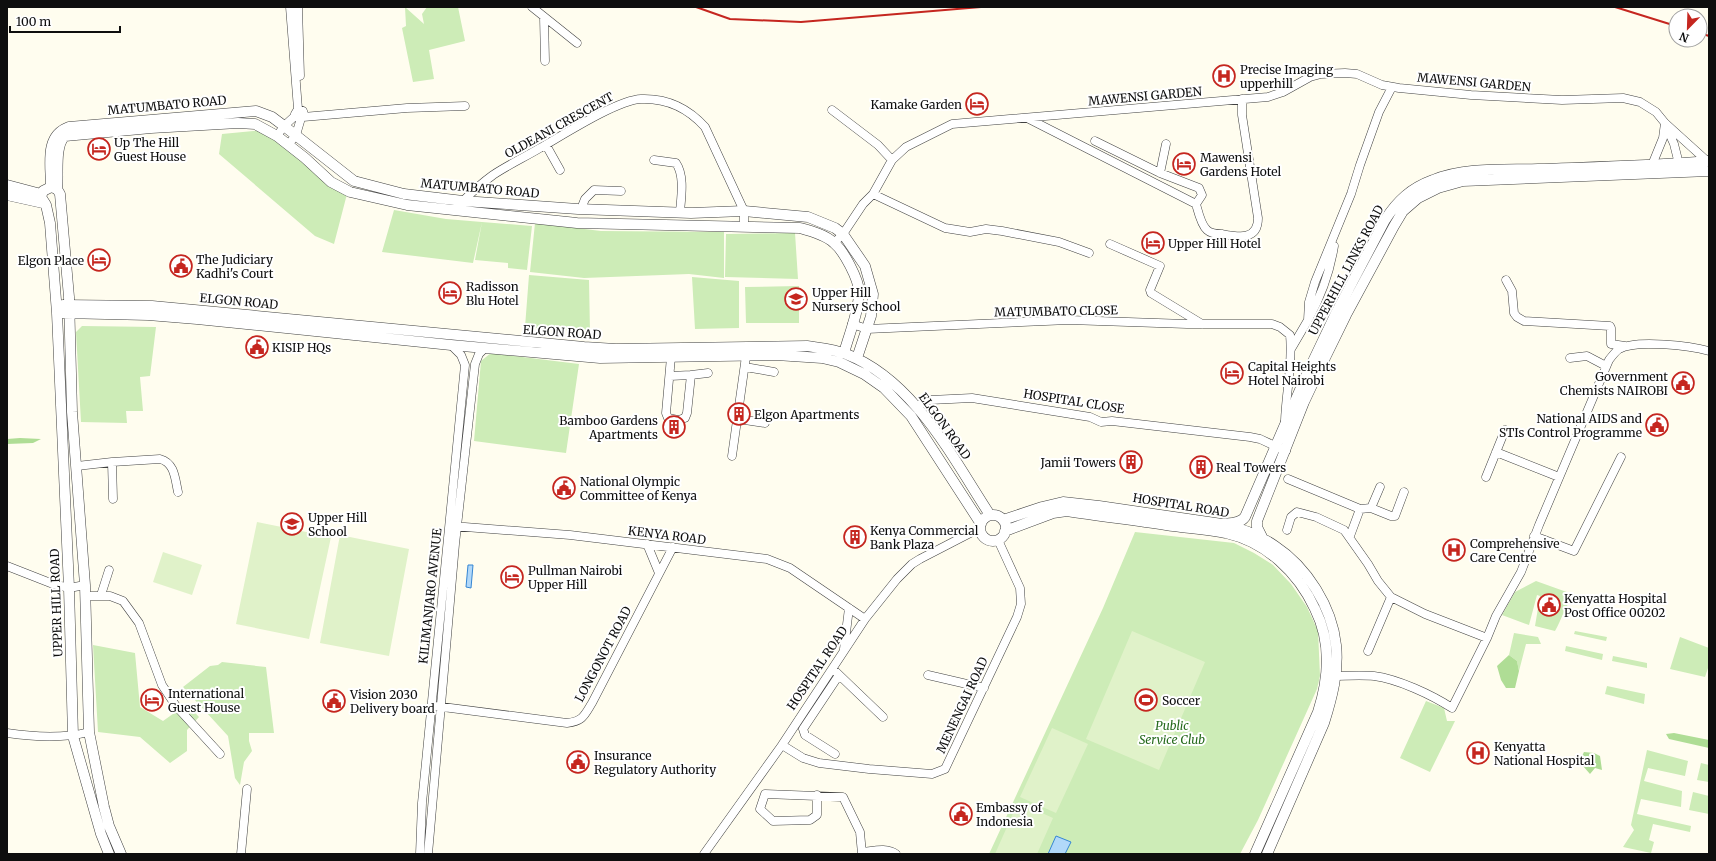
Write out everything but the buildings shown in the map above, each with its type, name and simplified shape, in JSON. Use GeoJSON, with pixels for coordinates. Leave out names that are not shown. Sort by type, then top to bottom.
{"type":"FeatureCollection","features":[{"type":"Feature","properties":{"kind":"street"},"geometry":{"type":"LineString","coordinates":[[290,7],[300,114]]}},
{"type":"Feature","properties":{"kind":"street"},"geometry":{"type":"LineString","coordinates":[[288,145],[296,136],[300,114],[298,7]]}},
{"type":"Feature","properties":{"kind":"street"},"geometry":{"type":"LineString","coordinates":[[532,7],[577,43]]}},
{"type":"Feature","properties":{"kind":"street"},"geometry":{"type":"LineString","coordinates":[[544,17],[545,61]]}},
{"type":"Feature","properties":{"kind":"street","name":"MAWENSI GARDEN"},"geometry":{"type":"LineString","coordinates":[[834,243],[843,234],[873,194],[892,160],[906,148],[952,124],[994,120],[1028,119],[1268,97],[1283,92],[1321,74],[1358,74],[1382,85],[1392,87],[1472,95],[1536,99],[1623,98],[1640,102],[1656,112],[1665,123],[1708,164]]}},
{"type":"Feature","properties":{"kind":"street"},"geometry":{"type":"LineString","coordinates":[[1285,423],[1291,349],[1308,320],[1309,302],[1315,282],[1351,194],[1379,112],[1392,87]]}},
{"type":"Feature","properties":{"kind":"street","name":"OLDEANI CRESCENT"},"geometry":{"type":"LineString","coordinates":[[463,201],[473,191],[494,175],[601,114],[629,101],[640,99],[655,100],[676,104],[695,117],[705,127],[744,211],[744,227]]}},
{"type":"Feature","properties":{"kind":"street"},"geometry":{"type":"LineString","coordinates":[[1028,119],[1196,204],[1205,228],[1210,232],[1244,237],[1250,234],[1258,226],[1258,218],[1242,115],[1242,99]]}},
{"type":"Feature","properties":{"kind":"street"},"geometry":{"type":"LineString","coordinates":[[277,136],[284,126],[300,114],[465,106]]}},
{"type":"Feature","properties":{"kind":"street"},"geometry":{"type":"LineString","coordinates":[[832,110],[878,145],[892,160]]}},
{"type":"Feature","properties":{"kind":"street","name":"MATUMBATO ROAD"},"geometry":{"type":"LineString","coordinates":[[54,188],[58,176],[58,155],[60,145],[65,136],[144,128],[256,111],[272,118],[284,126],[354,181],[404,194],[463,201],[580,209],[676,212],[744,211],[808,217],[835,228],[843,234],[865,266],[873,294],[871,316],[857,358]]}},
{"type":"Feature","properties":{"kind":"street","name":"MATUMBATO ROAD"},"geometry":{"type":"LineString","coordinates":[[197,120],[255,124],[277,136],[331,182],[350,192],[407,205],[577,223],[800,228],[817,233],[834,243],[852,268],[859,292],[844,353]]}},
{"type":"Feature","properties":{"kind":"street"},"geometry":{"type":"LineString","coordinates":[[1665,123],[1679,163],[1680,173]]}},
{"type":"Feature","properties":{"kind":"street"},"geometry":{"type":"LineString","coordinates":[[1652,170],[1663,138],[1665,123]]}},
{"type":"Feature","properties":{"kind":"street"},"geometry":{"type":"LineString","coordinates":[[1095,141],[1160,173],[1200,188],[1202,195],[1196,204]]}},
{"type":"Feature","properties":{"kind":"street"},"geometry":{"type":"LineString","coordinates":[[1160,173],[1166,144]]}},
{"type":"Feature","properties":{"kind":"street"},"geometry":{"type":"LineString","coordinates":[[546,145],[560,170]]}},
{"type":"Feature","properties":{"kind":"street"},"geometry":{"type":"LineString","coordinates":[[654,160],[676,164],[679,168],[681,176],[673,226]]}},
{"type":"Feature","properties":{"kind":"street","name":"UPPERHILL LINKS ROAD"},"geometry":{"type":"LineString","coordinates":[[1286,451],[1304,402],[1382,246],[1403,211],[1418,198],[1438,188],[1464,181],[1652,170],[1679,163],[1708,164]]}},
{"type":"Feature","properties":{"kind":"street","name":"UPPERHILL LINKS ROAD"},"geometry":{"type":"LineString","coordinates":[[1275,446],[1336,313],[1385,220],[1392,209],[1405,195],[1434,179],[1466,172],[1652,170],[1680,173],[1708,164]]}},
{"type":"Feature","properties":{"kind":"street"},"geometry":{"type":"LineString","coordinates":[[350,192],[354,181]]}},
{"type":"Feature","properties":{"kind":"street"},"geometry":{"type":"LineString","coordinates":[[7,185],[55,205],[59,200]]}},
{"type":"Feature","properties":{"kind":"street"},"geometry":{"type":"LineString","coordinates":[[44,201],[45,189],[54,188],[60,194],[59,200],[69,310],[72,412],[86,590],[89,732],[104,807],[109,826],[121,854]]}},
{"type":"Feature","properties":{"kind":"street"},"geometry":{"type":"LineString","coordinates":[[577,223],[580,209],[585,200],[594,190],[621,190]]}},
{"type":"Feature","properties":{"kind":"street"},"geometry":{"type":"LineString","coordinates":[[873,194],[945,228],[970,232],[986,229],[1002,231],[1059,242],[1089,253]]}},
{"type":"Feature","properties":{"kind":"street"},"geometry":{"type":"LineString","coordinates":[[7,195],[44,201]]}},
{"type":"Feature","properties":{"kind":"street","name":"UPPER HILL ROAD"},"geometry":{"type":"LineString","coordinates":[[44,201],[50,223],[58,345],[69,588],[73,736],[101,834],[109,854]]}},
{"type":"Feature","properties":{"kind":"street"},"geometry":{"type":"LineString","coordinates":[[617,224],[618,210]]}},
{"type":"Feature","properties":{"kind":"street"},"geometry":{"type":"LineString","coordinates":[[768,214],[769,227]]}},
{"type":"Feature","properties":{"kind":"street"},"geometry":{"type":"LineString","coordinates":[[1110,244],[1160,266],[1150,290],[1151,293],[1203,324]]}},
{"type":"Feature","properties":{"kind":"street"},"geometry":{"type":"LineString","coordinates":[[1506,280],[1512,291],[1514,313],[1519,319],[1529,322],[1610,326],[1611,344],[1627,346],[1656,344],[1700,349],[1709,352]]}},
{"type":"Feature","properties":{"kind":"street","name":"ELGON ROAD"},"geometry":{"type":"LineString","coordinates":[[69,310],[159,306],[584,347],[807,346],[844,353],[871,366],[907,395],[947,449],[990,515]]}},
{"type":"Feature","properties":{"kind":"street","name":"ELGON ROAD"},"geometry":{"type":"LineString","coordinates":[[56,309],[197,319],[451,345],[600,358],[802,356],[838,362],[864,374],[884,388],[911,416],[921,429],[980,526]]}},
{"type":"Feature","properties":{"kind":"street","name":"MATUMBATO CLOSE"},"geometry":{"type":"LineString","coordinates":[[852,324],[866,329],[1068,320],[1203,324],[1262,323],[1280,326],[1290,335],[1291,349]]}},
{"type":"Feature","properties":{"kind":"street","name":"KILIMANJARO AVENUE"},"geometry":{"type":"LineString","coordinates":[[428,854],[436,706],[453,526],[465,365],[461,355],[451,345]]}},
{"type":"Feature","properties":{"kind":"street"},"geometry":{"type":"LineString","coordinates":[[1331,676],[1373,676],[1390,680],[1435,699],[1452,708],[1487,638],[1496,616],[1521,572],[1534,536],[1606,366],[1614,353],[1627,346]]}},
{"type":"Feature","properties":{"kind":"street","name":"KILIMANJARO AVENUE"},"geometry":{"type":"LineString","coordinates":[[453,526],[475,364],[479,354],[485,348]]}},
{"type":"Feature","properties":{"kind":"street"},"geometry":{"type":"LineString","coordinates":[[732,456],[746,356]]}},
{"type":"Feature","properties":{"kind":"street"},"geometry":{"type":"LineString","coordinates":[[1570,358],[1587,356],[1606,366]]}},
{"type":"Feature","properties":{"kind":"street"},"geometry":{"type":"LineString","coordinates":[[671,357],[666,413],[668,418],[678,420],[685,418],[687,413],[691,375]]}},
{"type":"Feature","properties":{"kind":"street"},"geometry":{"type":"LineString","coordinates":[[745,367],[774,372]]}},
{"type":"Feature","properties":{"kind":"street"},"geometry":{"type":"LineString","coordinates":[[670,376],[708,374]]}},
{"type":"Feature","properties":{"kind":"street","name":"HOSPITAL CLOSE"},"geometry":{"type":"LineString","coordinates":[[916,407],[930,400],[948,398],[978,399],[1090,417],[1101,422],[1112,421],[1250,437],[1286,451]]}},
{"type":"Feature","properties":{"kind":"street"},"geometry":{"type":"LineString","coordinates":[[738,419],[765,423]]}},
{"type":"Feature","properties":{"kind":"street"},"geometry":{"type":"LineString","coordinates":[[1486,478],[1505,430]]}},
{"type":"Feature","properties":{"kind":"street"},"geometry":{"type":"LineString","coordinates":[[1222,524],[1234,523],[1245,517],[1275,446]]}},
{"type":"Feature","properties":{"kind":"street"},"geometry":{"type":"LineString","coordinates":[[1263,539],[1256,527],[1257,521],[1286,451]]}},
{"type":"Feature","properties":{"kind":"street"},"geometry":{"type":"LineString","coordinates":[[1496,452],[1559,477]]}},
{"type":"Feature","properties":{"kind":"street"},"geometry":{"type":"LineString","coordinates":[[1534,536],[1574,551],[1621,457]]}},
{"type":"Feature","properties":{"kind":"street"},"geometry":{"type":"LineString","coordinates":[[77,466],[154,459],[164,460],[172,468],[178,492]]}},
{"type":"Feature","properties":{"kind":"street"},"geometry":{"type":"LineString","coordinates":[[112,462],[113,499]]}},
{"type":"Feature","properties":{"kind":"street"},"geometry":{"type":"LineString","coordinates":[[1288,479],[1360,509],[1371,508],[1391,516],[1395,516],[1404,492]]}},
{"type":"Feature","properties":{"kind":"street"},"geometry":{"type":"LineString","coordinates":[[1371,508],[1380,487]]}},
{"type":"Feature","properties":{"kind":"street","name":"HOSPITAL ROAD"},"geometry":{"type":"LineString","coordinates":[[1003,520],[1042,507],[1063,502],[1099,506],[1222,524],[1238,528],[1276,546],[1294,562],[1322,599],[1332,627],[1336,645],[1331,676],[1330,705],[1324,723],[1267,854]]}},
{"type":"Feature","properties":{"kind":"street"},"geometry":{"type":"LineString","coordinates":[[1350,536],[1360,509]]}},
{"type":"Feature","properties":{"kind":"street","name":"HOSPITAL ROAD"},"geometry":{"type":"LineString","coordinates":[[1005,531],[1053,513],[1067,511],[1220,532],[1244,539],[1273,555],[1285,565],[1300,582],[1319,616],[1331,676],[1318,712],[1255,854]]}},
{"type":"Feature","properties":{"kind":"street"},"geometry":{"type":"LineString","coordinates":[[1287,530],[1293,514],[1302,513],[1340,527],[1350,536],[1378,581],[1391,597],[1416,610],[1487,638]]}},
{"type":"Feature","properties":{"kind":"street"},"geometry":{"type":"LineString","coordinates":[[990,515],[996,515],[1005,523],[1005,531],[998,540],[990,540],[983,535],[980,526],[985,518],[990,515]]}},
{"type":"Feature","properties":{"kind":"street","name":"KENYA ROAD"},"geometry":{"type":"LineString","coordinates":[[453,526],[570,535],[767,559],[790,568],[865,619]]}},
{"type":"Feature","properties":{"kind":"street","name":"HOSPITAL ROAD"},"geometry":{"type":"LineString","coordinates":[[704,854],[782,745],[865,619],[897,579],[912,564],[980,526]]}},
{"type":"Feature","properties":{"kind":"street","name":"MENENGAI ROAD"},"geometry":{"type":"LineString","coordinates":[[782,745],[803,758],[819,762],[869,769],[937,774],[945,769],[1017,617],[1021,604],[1020,588],[998,540]]}},
{"type":"Feature","properties":{"kind":"street"},"geometry":{"type":"LineString","coordinates":[[647,544],[659,573]]}},
{"type":"Feature","properties":{"kind":"street","name":"LONGONOT ROAD"},"geometry":{"type":"LineString","coordinates":[[436,706],[567,723],[577,722],[583,718],[673,547]]}},
{"type":"Feature","properties":{"kind":"street"},"geometry":{"type":"LineString","coordinates":[[7,566],[53,584],[86,590],[123,602],[139,623],[162,685],[176,706],[220,754]]}},
{"type":"Feature","properties":{"kind":"street"},"geometry":{"type":"LineString","coordinates":[[101,595],[109,570]]}},
{"type":"Feature","properties":{"kind":"street"},"geometry":{"type":"LineString","coordinates":[[1368,651],[1391,597]]}},
{"type":"Feature","properties":{"kind":"street"},"geometry":{"type":"LineString","coordinates":[[843,652],[849,608]]}},
{"type":"Feature","properties":{"kind":"street"},"geometry":{"type":"LineString","coordinates":[[71,648],[87,647]]}},
{"type":"Feature","properties":{"kind":"street"},"geometry":{"type":"LineString","coordinates":[[832,668],[883,717]]}},
{"type":"Feature","properties":{"kind":"street"},"geometry":{"type":"LineString","coordinates":[[835,754],[805,734],[803,729],[839,675]]}},
{"type":"Feature","properties":{"kind":"street"},"geometry":{"type":"LineString","coordinates":[[928,676],[984,688]]}},
{"type":"Feature","properties":{"kind":"street","name":"KILIMANJARO AVENUE"},"geometry":{"type":"LineString","coordinates":[[420,854],[422,803],[436,706]]}},
{"type":"Feature","properties":{"kind":"street"},"geometry":{"type":"LineString","coordinates":[[7,733],[42,737],[73,736],[89,732]]}},
{"type":"Feature","properties":{"kind":"street"},"geometry":{"type":"LineString","coordinates":[[241,854],[247,789]]}},
{"type":"Feature","properties":{"kind":"street"},"geometry":{"type":"LineString","coordinates":[[817,795],[817,815],[810,820],[773,821],[760,810],[765,794],[817,795],[844,797],[860,832],[862,853],[883,850],[893,851],[896,854]]}},
{"type":"Feature","properties":{"kind":"green space"},"geometry":{"type":"Polygon","coordinates":[[[405,7],[424,24],[422,14],[427,7],[458,7],[465,41],[429,50],[434,79],[413,82],[402,28],[406,26],[405,7]]]}},
{"type":"Feature","properties":{"kind":"green space"},"geometry":{"type":"Polygon","coordinates":[[[263,130],[347,194],[334,244],[315,236],[219,154],[222,134],[263,130]]]}},
{"type":"Feature","properties":{"kind":"green space"},"geometry":{"type":"Polygon","coordinates":[[[394,210],[446,219],[482,222],[473,263],[382,252],[394,210]]]}},
{"type":"Feature","properties":{"kind":"green space"},"geometry":{"type":"Polygon","coordinates":[[[482,222],[532,226],[527,270],[508,268],[508,263],[475,260],[482,222]]]}},
{"type":"Feature","properties":{"kind":"green space"},"geometry":{"type":"Polygon","coordinates":[[[535,223],[601,231],[724,232],[724,278],[689,274],[584,278],[530,272],[535,223]]]}},
{"type":"Feature","properties":{"kind":"green space"},"geometry":{"type":"Polygon","coordinates":[[[795,233],[798,279],[725,277],[726,234],[795,233]]]}},
{"type":"Feature","properties":{"kind":"green space"},"geometry":{"type":"Polygon","coordinates":[[[529,275],[589,280],[590,332],[525,327],[529,275]]]}},
{"type":"Feature","properties":{"kind":"green space"},"geometry":{"type":"Polygon","coordinates":[[[692,277],[739,281],[739,328],[695,329],[692,277]]]}},
{"type":"Feature","properties":{"kind":"green space"},"geometry":{"type":"Polygon","coordinates":[[[799,286],[799,323],[746,323],[745,287],[799,286]]]}},
{"type":"Feature","properties":{"kind":"green space"},"geometry":{"type":"Polygon","coordinates":[[[82,326],[156,327],[150,376],[140,377],[143,411],[126,411],[127,423],[81,422],[76,332],[82,326]]]}},
{"type":"Feature","properties":{"kind":"green space"},"geometry":{"type":"Polygon","coordinates":[[[491,353],[579,364],[566,453],[474,441],[481,361],[491,353]]]}},
{"type":"Feature","properties":{"kind":"green space"},"geometry":{"type":"Polygon","coordinates":[[[7,439],[41,439],[33,443],[7,444],[7,439]]]}},
{"type":"Feature","properties":{"kind":"green space"},"geometry":{"type":"Polygon","coordinates":[[[257,522],[331,537],[309,639],[236,624],[257,522]]]}},
{"type":"Feature","properties":{"kind":"green space","name":"Public Service Club"},"geometry":{"type":"Polygon","coordinates":[[[1135,532],[1234,543],[1254,553],[1273,565],[1291,584],[1307,607],[1318,631],[1320,676],[1317,689],[1258,820],[1240,854],[989,854],[1103,608],[1135,532]]]}},
{"type":"Feature","properties":{"kind":"green space"},"geometry":{"type":"Polygon","coordinates":[[[340,535],[409,549],[389,656],[320,643],[340,535]]]}},
{"type":"Feature","properties":{"kind":"green space"},"geometry":{"type":"Polygon","coordinates":[[[163,552],[202,565],[192,595],[153,582],[163,552]]]}},
{"type":"Feature","properties":{"kind":"green space"},"geometry":{"type":"Polygon","coordinates":[[[1536,581],[1575,595],[1566,608],[1555,631],[1535,626],[1540,596],[1537,595],[1529,625],[1502,615],[1515,592],[1536,581]]]}},
{"type":"Feature","properties":{"kind":"green space","name":"Soccer"},"geometry":{"type":"Polygon","coordinates":[[[1132,631],[1205,662],[1159,770],[1086,739],[1132,631]]]}},
{"type":"Feature","properties":{"kind":"green space"},"geometry":{"type":"Polygon","coordinates":[[[1575,631],[1607,637],[1606,641],[1574,634],[1575,631]]]}},
{"type":"Feature","properties":{"kind":"green space"},"geometry":{"type":"Polygon","coordinates":[[[1514,633],[1538,637],[1541,644],[1526,644],[1519,671],[1517,661],[1509,655],[1514,633]]]}},
{"type":"Feature","properties":{"kind":"green space"},"geometry":{"type":"Polygon","coordinates":[[[1680,637],[1709,648],[1709,665],[1705,677],[1670,669],[1680,637]]]}},
{"type":"Feature","properties":{"kind":"green space"},"geometry":{"type":"Polygon","coordinates":[[[93,645],[135,653],[140,707],[163,721],[187,704],[199,717],[187,730],[187,751],[170,763],[140,737],[98,732],[93,645]]]}},
{"type":"Feature","properties":{"kind":"green space"},"geometry":{"type":"Polygon","coordinates":[[[1566,646],[1603,654],[1602,660],[1565,651],[1566,646]]]}},
{"type":"Feature","properties":{"kind":"green space"},"geometry":{"type":"Polygon","coordinates":[[[1509,655],[1517,661],[1519,671],[1515,688],[1506,688],[1501,680],[1497,666],[1509,655]]]}},
{"type":"Feature","properties":{"kind":"green space"},"geometry":{"type":"Polygon","coordinates":[[[1613,656],[1647,663],[1647,668],[1612,661],[1613,656]]]}},
{"type":"Feature","properties":{"kind":"green space"},"geometry":{"type":"Polygon","coordinates":[[[222,662],[266,667],[274,733],[249,733],[249,741],[252,751],[244,762],[240,785],[235,778],[228,736],[183,687],[210,666],[218,665],[222,662]]]}},
{"type":"Feature","properties":{"kind":"green space"},"geometry":{"type":"Polygon","coordinates":[[[1607,686],[1645,694],[1644,704],[1605,694],[1607,686]]]}},
{"type":"Feature","properties":{"kind":"green space"},"geometry":{"type":"Polygon","coordinates":[[[1426,701],[1444,708],[1447,721],[1455,721],[1430,772],[1400,758],[1426,701]]]}},
{"type":"Feature","properties":{"kind":"green space"},"geometry":{"type":"Polygon","coordinates":[[[1052,728],[1088,744],[1056,813],[1020,797],[1052,728]]]}},
{"type":"Feature","properties":{"kind":"green space"},"geometry":{"type":"Polygon","coordinates":[[[1674,733],[1709,740],[1709,748],[1669,739],[1666,734],[1674,733]]]}},
{"type":"Feature","properties":{"kind":"green space"},"geometry":{"type":"Polygon","coordinates":[[[1647,750],[1688,761],[1685,776],[1648,768],[1644,781],[1682,791],[1681,807],[1641,799],[1637,814],[1691,826],[1690,832],[1653,824],[1649,840],[1654,842],[1651,853],[1623,847],[1634,830],[1631,825],[1647,750]]]}},
{"type":"Feature","properties":{"kind":"green space"},"geometry":{"type":"Polygon","coordinates":[[[1584,752],[1594,753],[1600,756],[1602,770],[1595,768],[1590,774],[1580,760],[1584,752]]]}},
{"type":"Feature","properties":{"kind":"green space"},"geometry":{"type":"Polygon","coordinates":[[[1701,763],[1709,765],[1709,782],[1697,780],[1701,763]]]}},
{"type":"Feature","properties":{"kind":"green space"},"geometry":{"type":"Polygon","coordinates":[[[1693,792],[1709,796],[1709,814],[1689,810],[1693,792]]]}},
{"type":"Feature","properties":{"kind":"green space"},"geometry":{"type":"Polygon","coordinates":[[[1018,802],[1053,818],[1037,854],[995,854],[1018,802]]]}},
{"type":"Feature","properties":{"kind":"water"},"geometry":{"type":"Polygon","coordinates":[[[468,565],[473,565],[471,588],[466,587],[468,565]]]}},
{"type":"Feature","properties":{"kind":"water"},"geometry":{"type":"Polygon","coordinates":[[[1056,836],[1071,842],[1065,854],[1048,854],[1056,836]]]}},
{"type":"Feature","properties":{"kind":"railway"},"geometry":{"type":"LineString","coordinates":[[696,7],[730,19],[801,22],[981,7]]}},
{"type":"Feature","properties":{"kind":"railway"},"geometry":{"type":"LineString","coordinates":[[1615,7],[1668,24]]}},
{"type":"Feature","properties":{"kind":"place","name":"Precise Imaging upperhill"},"geometry":{"type":"Point","coordinates":[1224,76]}},
{"type":"Feature","properties":{"kind":"place","name":"Kamake Garden"},"geometry":{"type":"Point","coordinates":[977,104]}},
{"type":"Feature","properties":{"kind":"place","name":"Up The Hill Guest House"},"geometry":{"type":"Point","coordinates":[99,149]}},
{"type":"Feature","properties":{"kind":"place","name":"Mawensi Gardens Hotel"},"geometry":{"type":"Point","coordinates":[1184,164]}},
{"type":"Feature","properties":{"kind":"place","name":"Upper Hill Hotel"},"geometry":{"type":"Point","coordinates":[1153,243]}},
{"type":"Feature","properties":{"kind":"place","name":"Elgon Place"},"geometry":{"type":"Point","coordinates":[99,260]}},
{"type":"Feature","properties":{"kind":"place","name":"The Judiciary Kadhi's Court"},"geometry":{"type":"Point","coordinates":[181,266]}},
{"type":"Feature","properties":{"kind":"place","name":"Radisson Blu Hotel"},"geometry":{"type":"Point","coordinates":[450,293]}},
{"type":"Feature","properties":{"kind":"place","name":"Upper Hill Nursery School"},"geometry":{"type":"Point","coordinates":[796,299]}},
{"type":"Feature","properties":{"kind":"place","name":"KISIP HQs"},"geometry":{"type":"Point","coordinates":[257,347]}},
{"type":"Feature","properties":{"kind":"place","name":"Capital Heights Hotel Nairobi"},"geometry":{"type":"Point","coordinates":[1232,373]}},
{"type":"Feature","properties":{"kind":"place","name":"Government Chemists NAIROBI"},"geometry":{"type":"Point","coordinates":[1683,383]}},
{"type":"Feature","properties":{"kind":"place","name":"Elgon Apartments"},"geometry":{"type":"Point","coordinates":[739,414]}},
{"type":"Feature","properties":{"kind":"place","name":"National AIDS and STIs Control Programme"},"geometry":{"type":"Point","coordinates":[1657,425]}},
{"type":"Feature","properties":{"kind":"place","name":"Bamboo Gardens Apartments"},"geometry":{"type":"Point","coordinates":[674,427]}},
{"type":"Feature","properties":{"kind":"place","name":"Jamii Towers"},"geometry":{"type":"Point","coordinates":[1131,462]}},
{"type":"Feature","properties":{"kind":"place","name":"Real Towers"},"geometry":{"type":"Point","coordinates":[1201,467]}},
{"type":"Feature","properties":{"kind":"place","name":"National Olympic Committee of Kenya"},"geometry":{"type":"Point","coordinates":[564,488]}},
{"type":"Feature","properties":{"kind":"place","name":"Upper Hill School"},"geometry":{"type":"Point","coordinates":[292,524]}},
{"type":"Feature","properties":{"kind":"place","name":"Kenya Commercial Bank Plaza"},"geometry":{"type":"Point","coordinates":[855,537]}},
{"type":"Feature","properties":{"kind":"place","name":"Comprehensive Care Centre"},"geometry":{"type":"Point","coordinates":[1454,550]}},
{"type":"Feature","properties":{"kind":"place","name":"Pullman Nairobi Upper Hill"},"geometry":{"type":"Point","coordinates":[512,577]}},
{"type":"Feature","properties":{"kind":"place","name":"Kenyatta Hospital Post Office 00202"},"geometry":{"type":"Point","coordinates":[1549,605]}},
{"type":"Feature","properties":{"kind":"place","name":"International Guest House"},"geometry":{"type":"Point","coordinates":[152,700]}},
{"type":"Feature","properties":{"kind":"place","name":"Soccer"},"geometry":{"type":"Point","coordinates":[1146,700]}},
{"type":"Feature","properties":{"kind":"place","name":"Vision 2030 Delivery board"},"geometry":{"type":"Point","coordinates":[334,701]}},
{"type":"Feature","properties":{"kind":"place","name":"Kenyatta National Hospital"},"geometry":{"type":"Point","coordinates":[1478,753]}},
{"type":"Feature","properties":{"kind":"place","name":"Insurance Regulatory Authority"},"geometry":{"type":"Point","coordinates":[578,762]}},
{"type":"Feature","properties":{"kind":"place","name":"Embassy of Indonesia"},"geometry":{"type":"Point","coordinates":[961,814]}}]}
